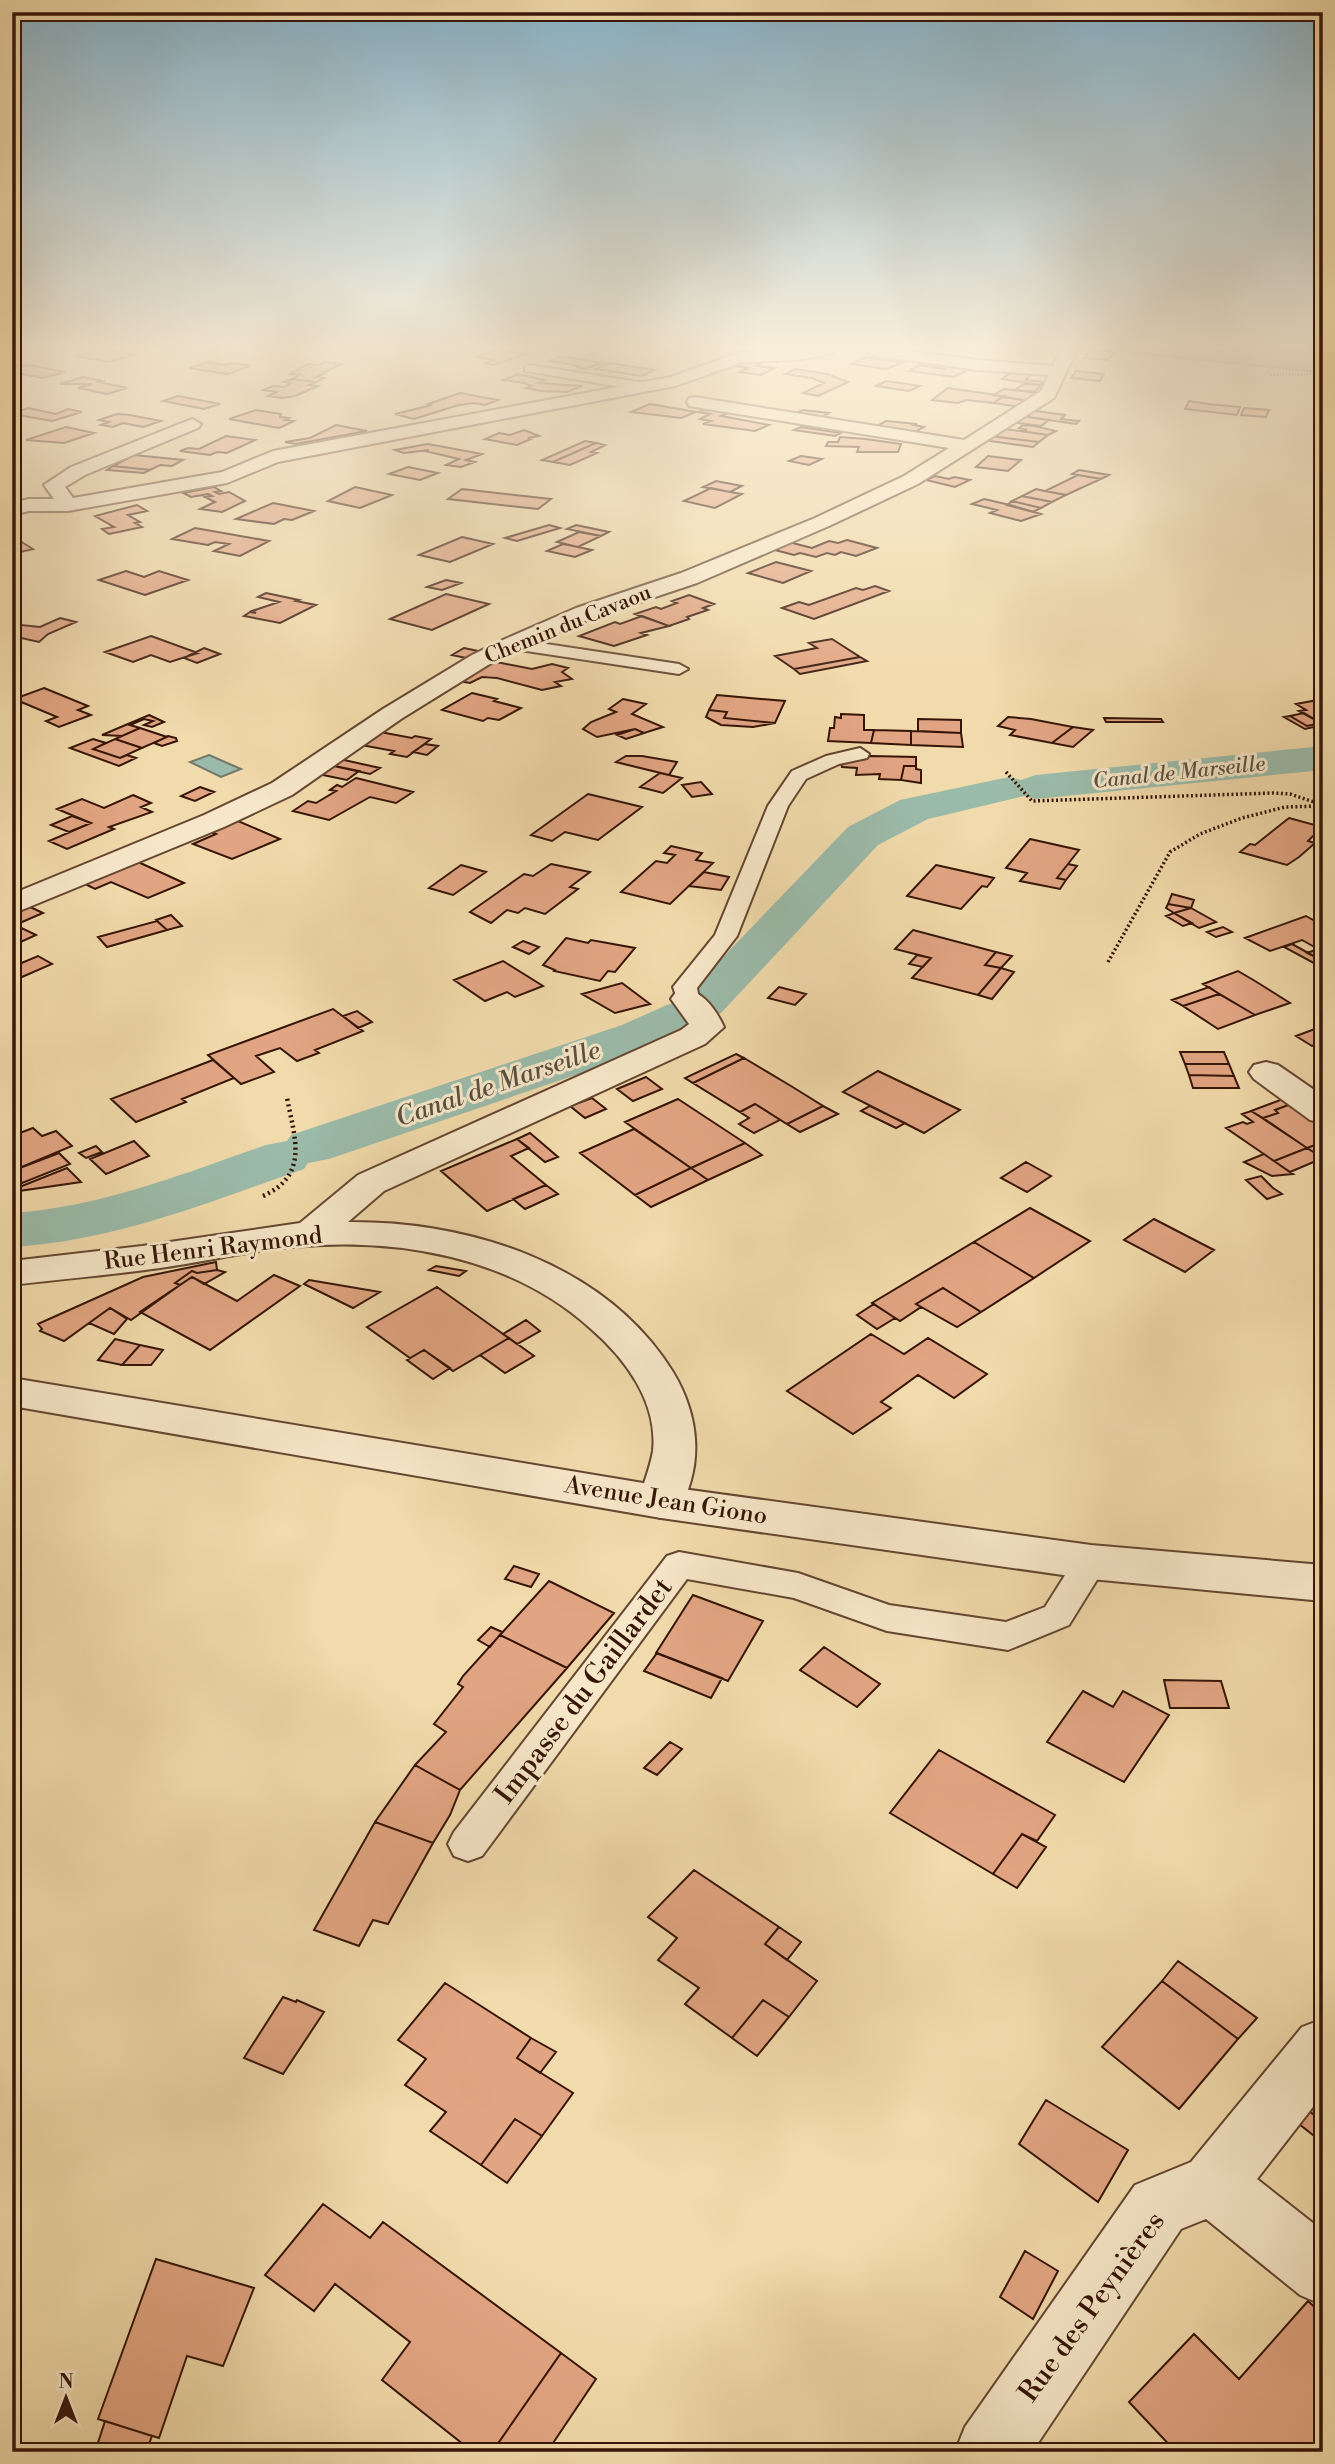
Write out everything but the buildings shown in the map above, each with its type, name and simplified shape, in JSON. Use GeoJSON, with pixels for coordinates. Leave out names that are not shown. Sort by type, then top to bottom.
{"type":"FeatureCollection","features":[{"type":"Feature","properties":{"kind":"street"},"geometry":{"type":"LineString","coordinates":[[68,505],[54,485],[93,465]]}},
{"type":"Feature","properties":{"kind":"street"},"geometry":{"type":"LineString","coordinates":[[12,509],[29,505],[68,505],[227,478],[256,465]]}},
{"type":"Feature","properties":{"kind":"street","name":"Chemin du Cavaou"},"geometry":{"type":"LineString","coordinates":[[12,905],[214,821],[282,789],[392,714],[480,660],[513,644],[584,613],[689,578],[822,522],[911,481],[937,465]]}},
{"type":"Feature","properties":{"kind":"street"},"geometry":{"type":"LineString","coordinates":[[311,1234],[371,1183],[693,1037],[707,1027],[694,1007]]}},
{"type":"Feature","properties":{"kind":"street"},"geometry":{"type":"LineString","coordinates":[[1266,1072],[1323,1112]]}},
{"type":"Feature","properties":{"kind":"street","name":"Rue Henri Raymond"},"geometry":{"type":"LineString","coordinates":[[12,1273],[132,1260],[311,1234],[394,1235],[476,1248],[537,1273],[593,1304],[638,1350],[673,1415],[676,1447],[661,1502]]}},
{"type":"Feature","properties":{"kind":"street","name":"Avenue Jean Giono"},"geometry":{"type":"LineString","coordinates":[[12,1392],[661,1502],[1091,1562],[1323,1583]]}},
{"type":"Feature","properties":{"kind":"street","name":"Rue des Peynières"},"geometry":{"type":"LineString","coordinates":[[990,2452],[1158,2207],[1213,2184],[1323,2047]]}},
{"type":"Feature","properties":{"kind":"street"},"geometry":{"type":"LineString","coordinates":[[1213,2184],[1323,2272]]}},
{"type":"Feature","properties":{"kind":"lane"},"geometry":{"type":"LineString","coordinates":[[513,644],[679,669]]}},
{"type":"Feature","properties":{"kind":"lane"},"geometry":{"type":"LineString","coordinates":[[694,1007],[685,987],[726,936],[778,806],[799,775],[833,760],[860,754]]}},
{"type":"Feature","properties":{"kind":"lane","name":"Impasse du Gaillardet"},"geometry":{"type":"LineString","coordinates":[[468,1844],[680,1565],[798,1586],[887,1618],[1008,1636],[1057,1616],[1091,1562]]}},
{"type":"Feature","properties":{"kind":"path"},"geometry":{"type":"LineString","coordinates":[[1006,772],[1032,801],[1273,793],[1290,794],[1323,806]]}},
{"type":"Feature","properties":{"kind":"path"},"geometry":{"type":"LineString","coordinates":[[1108,962],[1170,852],[1183,841],[1260,813],[1290,806],[1323,806]]}},
{"type":"Feature","properties":{"kind":"path"},"geometry":{"type":"LineString","coordinates":[[287,1098],[297,1162]]}},
{"type":"Feature","properties":{"kind":"shaded area"},"geometry":{"type":"Polygon","coordinates":[[[209,755],[241,769],[221,777],[190,762],[209,755]]]}},
{"type":"Feature","properties":{"kind":"waterway","name":"Canal de Marseille"},"geometry":{"type":"LineString","coordinates":[[1036,787],[1323,758]]}},
{"type":"Feature","properties":{"kind":"waterway","name":"Canal de Marseille"},"geometry":{"type":"LineString","coordinates":[[704,1003],[863,836],[915,809],[1009,789]]}},
{"type":"Feature","properties":{"kind":"waterway","name":"Canal de Marseille"},"geometry":{"type":"LineString","coordinates":[[310,1147],[640,1036],[684,1015]]}},
{"type":"Feature","properties":{"kind":"waterway","name":"Canal de Marseille"},"geometry":{"type":"LineString","coordinates":[[12,1230],[46,1228],[115,1214],[285,1157]]}}]}
